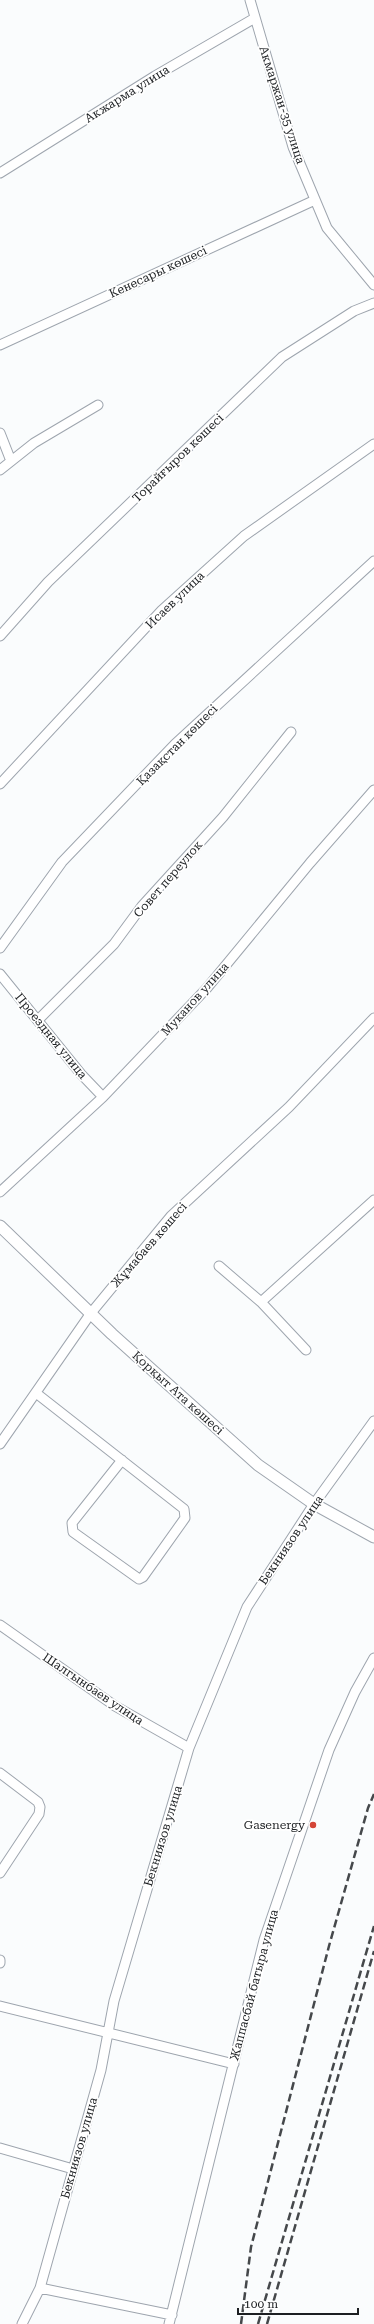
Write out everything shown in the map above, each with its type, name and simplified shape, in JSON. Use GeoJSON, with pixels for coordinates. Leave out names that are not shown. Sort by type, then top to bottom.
{"type":"FeatureCollection","features":[{"type":"Feature","properties":{"kind":"main road","name":"Қорқыт Ата көшесі"},"geometry":{"type":"LineString","coordinates":[[0,1226],[91,1313],[258,1465],[314,1504],[374,1538]]}},
{"type":"Feature","properties":{"kind":"street","name":"Акмаржан-35 улица"},"geometry":{"type":"LineString","coordinates":[[250,0],[293,147],[327,228],[374,285]]}},
{"type":"Feature","properties":{"kind":"street","name":"Акжарма улица"},"geometry":{"type":"LineString","coordinates":[[0,174],[155,76],[255,18]]}},
{"type":"Feature","properties":{"kind":"street","name":"Кенесары көшесі"},"geometry":{"type":"LineString","coordinates":[[0,345],[316,200]]}},
{"type":"Feature","properties":{"kind":"street","name":"Торайғыров көшесі"},"geometry":{"type":"LineString","coordinates":[[0,636],[48,582],[282,357],[354,311],[374,302]]}},
{"type":"Feature","properties":{"kind":"street"},"geometry":{"type":"LineString","coordinates":[[0,470],[34,443],[98,405]]}},
{"type":"Feature","properties":{"kind":"street"},"geometry":{"type":"LineString","coordinates":[[0,433],[11,461]]}},
{"type":"Feature","properties":{"kind":"street","name":"Исаев улица"},"geometry":{"type":"LineString","coordinates":[[0,784],[162,610],[244,536],[374,444]]}},
{"type":"Feature","properties":{"kind":"street","name":"Қазақстан көшесі"},"geometry":{"type":"LineString","coordinates":[[0,948],[62,862],[175,744],[374,561]]}},
{"type":"Feature","properties":{"kind":"street","name":"Совет переулок"},"geometry":{"type":"LineString","coordinates":[[38,1020],[114,944],[142,906],[223,817],[291,732]]}},
{"type":"Feature","properties":{"kind":"street","name":"Муканов улица"},"geometry":{"type":"LineString","coordinates":[[0,1192],[103,1097],[207,988],[310,863],[374,790]]}},
{"type":"Feature","properties":{"kind":"street","name":"Проездная улица"},"geometry":{"type":"LineString","coordinates":[[0,974],[81,1074],[103,1097]]}},
{"type":"Feature","properties":{"kind":"street","name":"Жұмабаев көшесі"},"geometry":{"type":"LineString","coordinates":[[0,1444],[91,1313],[171,1216],[289,1107],[374,1018]]}},
{"type":"Feature","properties":{"kind":"street"},"geometry":{"type":"LineString","coordinates":[[261,1302],[373,1203]]}},
{"type":"Feature","properties":{"kind":"street"},"geometry":{"type":"LineString","coordinates":[[219,1266],[261,1302],[306,1350]]}},
{"type":"Feature","properties":{"kind":"street"},"geometry":{"type":"LineString","coordinates":[[36,1392],[184,1509],[186,1514],[185,1518],[143,1577],[139,1579],[73,1532],[71,1528],[72,1523],[122,1460]]}},
{"type":"Feature","properties":{"kind":"street","name":"Бекниязов улица"},"geometry":{"type":"LineString","coordinates":[[22,2324],[40,2288],[100,2070],[116,1993],[189,1748],[247,1607],[314,1504],[374,1421]]}},
{"type":"Feature","properties":{"kind":"street","name":"Шалгынбаев улица"},"geometry":{"type":"LineString","coordinates":[[0,1625],[114,1706],[189,1748]]}},
{"type":"Feature","properties":{"kind":"street","name":"Жаппасбай батыра улица"},"geometry":{"type":"LineString","coordinates":[[171,2319],[264,1940],[329,1750],[355,1692],[374,1658]]}},
{"type":"Feature","properties":{"kind":"street"},"geometry":{"type":"LineString","coordinates":[[0,1773],[38,1802],[40,1807],[39,1814],[0,1873]]}},
{"type":"Feature","properties":{"kind":"street"},"geometry":{"type":"LineString","coordinates":[[0,2006],[234,2064]]}},
{"type":"Feature","properties":{"kind":"street"},"geometry":{"type":"LineString","coordinates":[[0,2148],[73,2169]]}},
{"type":"Feature","properties":{"kind":"street"},"geometry":{"type":"LineString","coordinates":[[40,2288],[171,2319]]}},
{"type":"Feature","properties":{"kind":"railway"},"geometry":{"type":"LineString","coordinates":[[241,2324],[251,2247],[329,1946],[368,1808],[374,1794]]}},
{"type":"Feature","properties":{"kind":"railway"},"geometry":{"type":"LineString","coordinates":[[258,2324],[374,1926]]}},
{"type":"Feature","properties":{"kind":"railway"},"geometry":{"type":"LineString","coordinates":[[267,2324],[374,1951]]}},
{"type":"Feature","properties":{"kind":"place","name":"Gasenergy"},"geometry":{"type":"Point","coordinates":[313,1825]}}]}
